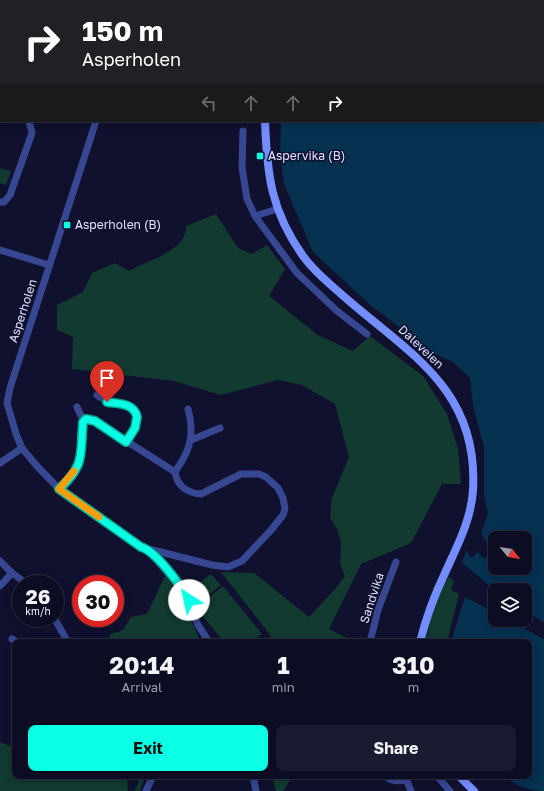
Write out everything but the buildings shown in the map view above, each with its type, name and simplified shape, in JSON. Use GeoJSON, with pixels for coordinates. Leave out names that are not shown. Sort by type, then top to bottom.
{"type":"FeatureCollection","features":[{"type":"Feature","properties":{"kind":"main road","name":"Daleveien"},"geometry":{"type":"LineString","coordinates":[[265,122],[268,170],[277,209],[292,239],[304,258],[320,275],[428,368],[451,398],[462,418],[469,438],[473,464],[471,507],[459,544],[430,607],[421,639]]}},
{"type":"Feature","properties":{"kind":"main road"},"geometry":{"type":"LineString","coordinates":[[462,779],[474,791]]}},
{"type":"Feature","properties":{"kind":"street"},"geometry":{"type":"LineString","coordinates":[[0,202],[4,202],[10,195],[32,133],[29,122]]}},
{"type":"Feature","properties":{"kind":"street","name":"Asperholen"},"geometry":{"type":"LineString","coordinates":[[96,122],[10,388],[3,404],[22,448],[59,489],[141,547],[212,565],[228,567],[242,562],[283,515],[284,509],[280,492],[274,484],[259,474],[241,474],[201,494],[185,490],[176,479],[175,472]]}},
{"type":"Feature","properties":{"kind":"street"},"geometry":{"type":"LineString","coordinates":[[243,131],[242,167],[247,199],[255,216],[296,273],[337,311],[366,334]]}},
{"type":"Feature","properties":{"kind":"street"},"geometry":{"type":"LineString","coordinates":[[255,216],[277,209]]}},
{"type":"Feature","properties":{"kind":"street"},"geometry":{"type":"LineString","coordinates":[[0,250],[49,265]]}},
{"type":"Feature","properties":{"kind":"street"},"geometry":{"type":"LineString","coordinates":[[97,395],[107,402],[125,404],[136,412],[138,421],[126,442]]}},
{"type":"Feature","properties":{"kind":"street"},"geometry":{"type":"LineString","coordinates":[[77,406],[81,416],[95,421],[175,472],[182,461],[191,440],[190,436],[192,421],[188,409]]}},
{"type":"Feature","properties":{"kind":"street"},"geometry":{"type":"LineString","coordinates":[[59,489],[77,468],[82,449],[83,422],[86,419]]}},
{"type":"Feature","properties":{"kind":"street"},"geometry":{"type":"LineString","coordinates":[[191,440],[220,428]]}},
{"type":"Feature","properties":{"kind":"street"},"geometry":{"type":"LineString","coordinates":[[0,463],[22,448]]}},
{"type":"Feature","properties":{"kind":"street","name":"Asperholen"},"geometry":{"type":"LineString","coordinates":[[147,548],[186,594],[198,625],[207,639]]}},
{"type":"Feature","properties":{"kind":"street"},"geometry":{"type":"LineString","coordinates":[[0,561],[15,575]]}},
{"type":"Feature","properties":{"kind":"street","name":"Sandvika"},"geometry":{"type":"LineString","coordinates":[[371,639],[378,610],[396,562]]}},
{"type":"Feature","properties":{"kind":"street"},"geometry":{"type":"LineString","coordinates":[[0,586],[12,573]]}},
{"type":"Feature","properties":{"kind":"street"},"geometry":{"type":"LineString","coordinates":[[59,627],[66,639]]}},
{"type":"Feature","properties":{"kind":"street"},"geometry":{"type":"LineString","coordinates":[[146,791],[152,779]]}},
{"type":"Feature","properties":{"kind":"street"},"geometry":{"type":"LineString","coordinates":[[254,779],[256,791]]}},
{"type":"Feature","properties":{"kind":"street"},"geometry":{"type":"LineString","coordinates":[[389,779],[396,781],[403,779]]}},
{"type":"Feature","properties":{"kind":"street"},"geometry":{"type":"LineString","coordinates":[[406,779],[411,791]]}},
{"type":"Feature","properties":{"kind":"street"},"geometry":{"type":"LineString","coordinates":[[440,779],[450,791]]}},
{"type":"Feature","properties":{"kind":"green space"},"geometry":{"type":"Polygon","coordinates":[[[0,168],[11,171],[6,185],[0,183],[0,168]]]}},
{"type":"Feature","properties":{"kind":"green space"},"geometry":{"type":"Polygon","coordinates":[[[216,214],[238,248],[252,254],[267,245],[285,269],[269,296],[318,335],[353,351],[370,336],[423,376],[447,414],[458,449],[461,484],[442,484],[411,543],[361,564],[329,629],[349,639],[268,639],[271,636],[221,572],[254,573],[309,617],[345,576],[340,564],[341,542],[337,529],[330,517],[332,498],[349,457],[335,404],[302,385],[278,380],[221,395],[174,381],[72,369],[73,337],[57,330],[57,305],[83,292],[92,273],[115,263],[129,271],[165,254],[180,242],[185,235],[186,226],[216,214]]]}},
{"type":"Feature","properties":{"kind":"green space"},"geometry":{"type":"Polygon","coordinates":[[[211,574],[221,585],[204,599],[195,586],[211,574]]]}},
{"type":"Feature","properties":{"kind":"green space"},"geometry":{"type":"Polygon","coordinates":[[[165,576],[178,591],[169,599],[177,615],[187,612],[200,639],[108,639],[111,634],[123,630],[131,617],[147,614],[165,576]]]}},
{"type":"Feature","properties":{"kind":"green space"},"geometry":{"type":"Polygon","coordinates":[[[449,577],[454,581],[451,590],[459,594],[448,639],[427,639],[434,608],[444,584],[449,577]]]}},
{"type":"Feature","properties":{"kind":"green space"},"geometry":{"type":"Polygon","coordinates":[[[223,586],[262,634],[255,639],[222,639],[196,608],[223,586]]]}},
{"type":"Feature","properties":{"kind":"green space"},"geometry":{"type":"Polygon","coordinates":[[[0,742],[12,747],[12,779],[127,779],[128,791],[0,791],[0,742]]]}},
{"type":"Feature","properties":{"kind":"green space"},"geometry":{"type":"Polygon","coordinates":[[[140,779],[144,779],[140,791],[135,791],[140,779]]]}},
{"type":"Feature","properties":{"kind":"green space"},"geometry":{"type":"Polygon","coordinates":[[[273,779],[291,779],[283,791],[276,791],[273,779]]]}},
{"type":"Feature","properties":{"kind":"water"},"geometry":{"type":"Polygon","coordinates":[[[281,122],[544,122],[544,622],[532,616],[532,583],[488,583],[488,584],[462,563],[466,550],[471,558],[478,552],[483,558],[488,558],[488,575],[532,575],[532,531],[488,531],[488,544],[481,534],[488,514],[484,496],[484,448],[473,405],[470,378],[453,362],[433,353],[369,304],[313,252],[284,184],[280,154],[281,122]]]}},
{"type":"Feature","properties":{"kind":"water"},"geometry":{"type":"Polygon","coordinates":[[[465,597],[488,609],[488,627],[521,627],[544,639],[544,791],[523,787],[508,779],[532,779],[532,639],[453,639],[465,597]]]}},
{"type":"Feature","properties":{"kind":"slow traffic"},"geometry":{"type":"LineString","coordinates":[[74,471],[59,489],[99,517]]}},
{"type":"Feature","properties":{"kind":"place","name":"Aspervika (B)"},"geometry":{"type":"Point","coordinates":[260,156]}},
{"type":"Feature","properties":{"kind":"place","name":"Asperholen (B)"},"geometry":{"type":"Point","coordinates":[67,225]}},
{"type":"Feature","properties":{"kind":"route"},"geometry":{"type":"LineString","coordinates":[[107,402],[125,404],[132,408],[136,412],[138,421],[135,428],[126,442],[95,421],[86,419],[83,422],[82,449],[77,468],[59,489],[141,547],[147,548],[162,564],[186,594],[189,600]]}}]}
